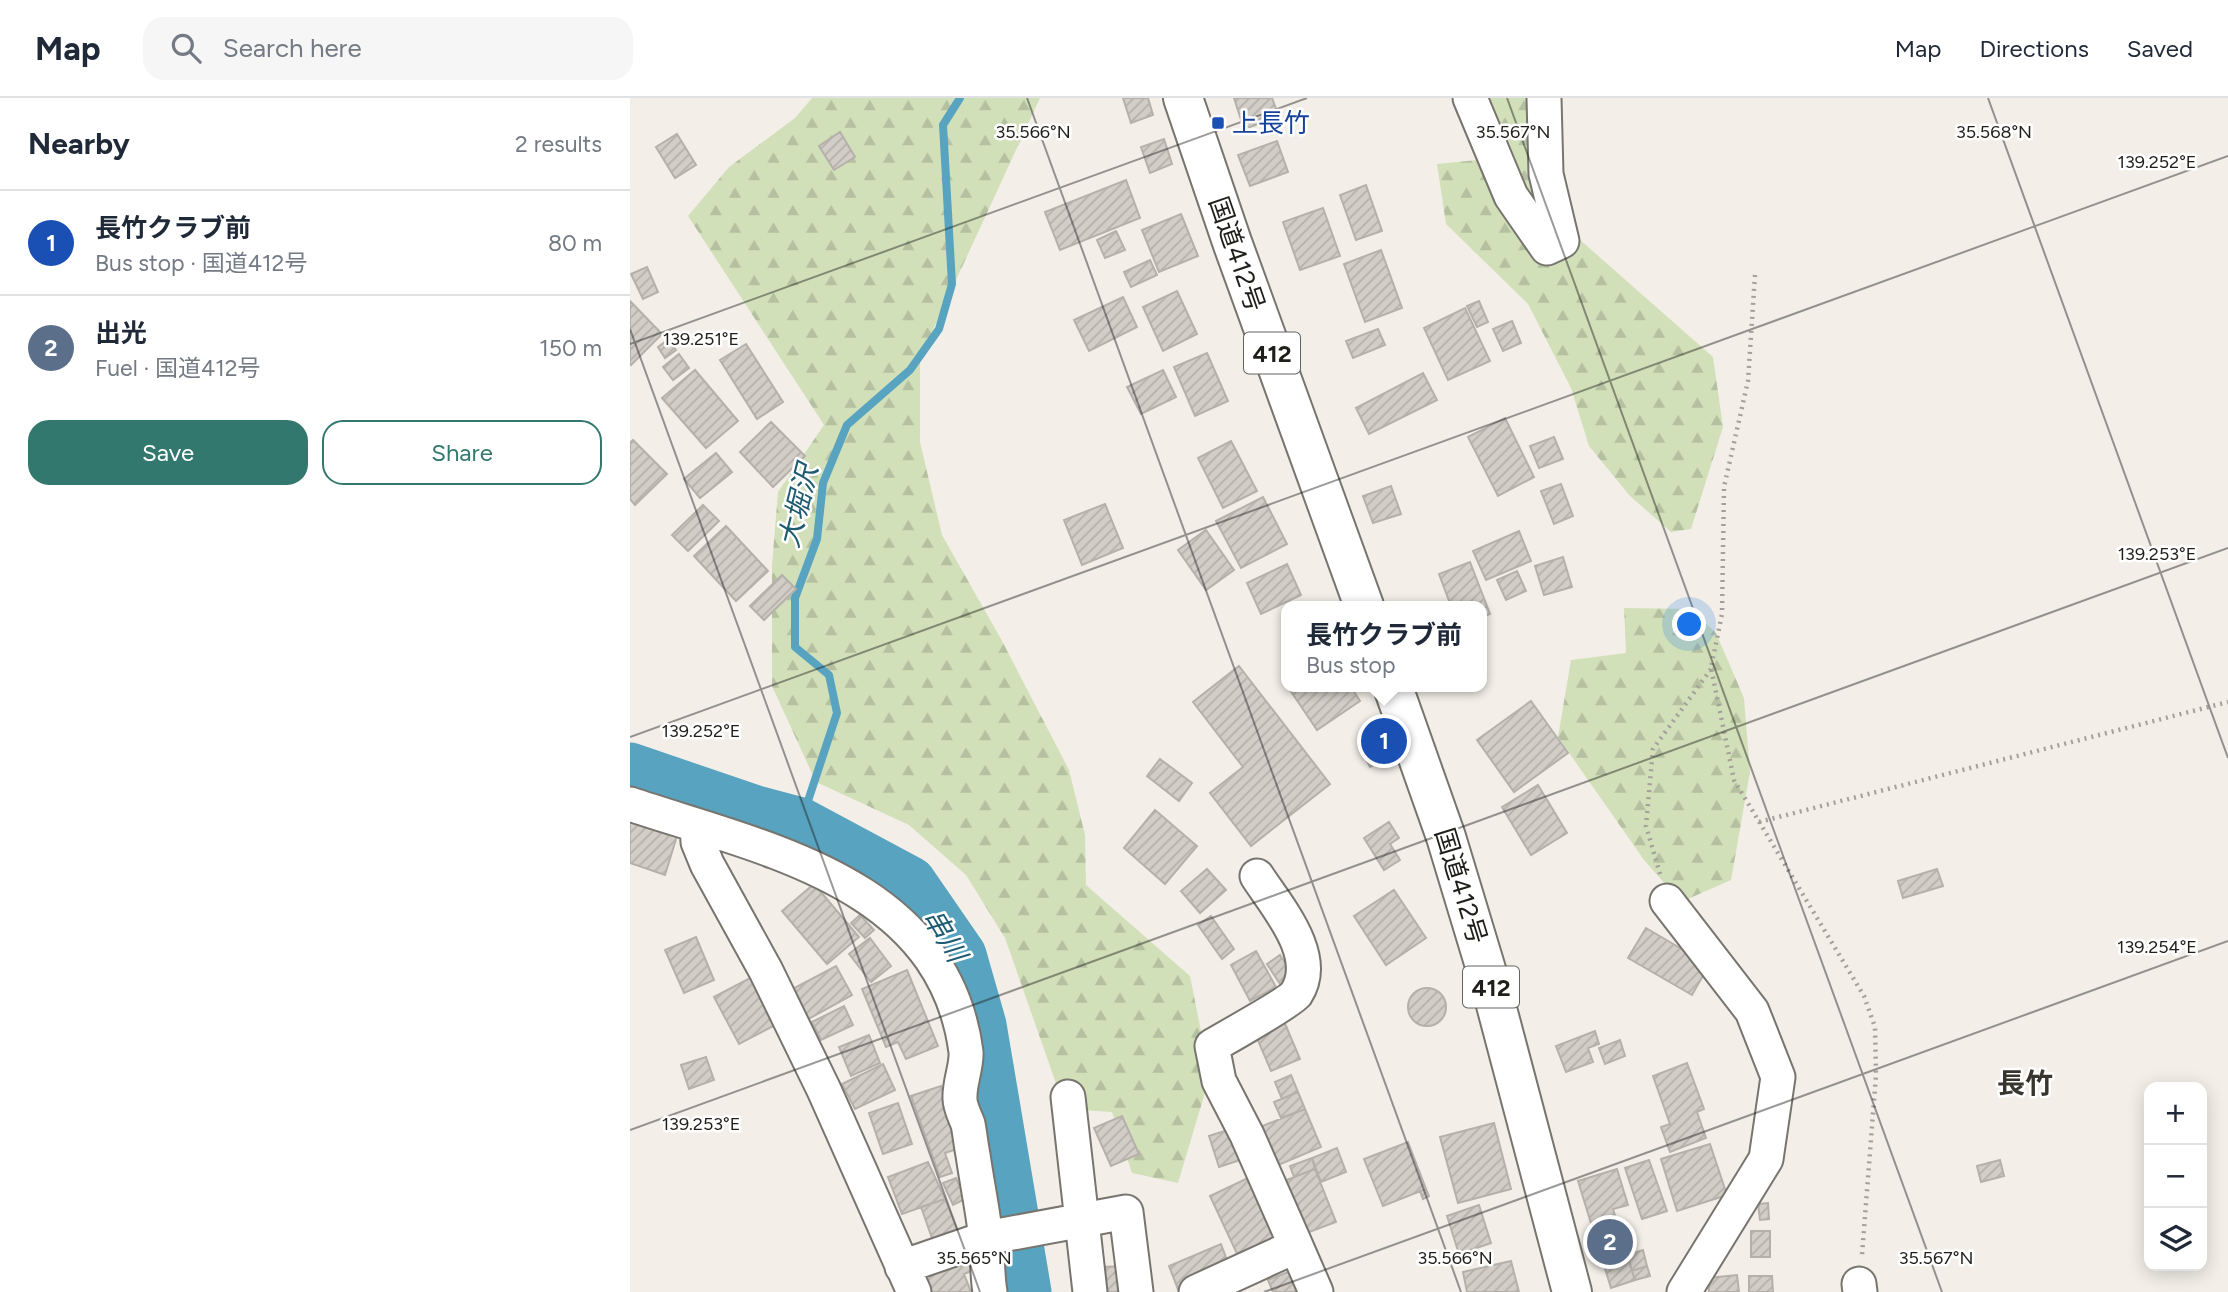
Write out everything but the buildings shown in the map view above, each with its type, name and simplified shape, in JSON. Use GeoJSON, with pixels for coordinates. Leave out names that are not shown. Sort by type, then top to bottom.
{"type":"FeatureCollection","features":[{"type":"Feature","properties":{"kind":"highway","name":"国道412号"},"geometry":{"type":"LineString","coordinates":[[1183,98],[1232,242],[1362,601]]}},
{"type":"Feature","properties":{"kind":"highway","name":"国道412号"},"geometry":{"type":"LineString","coordinates":[[1395,692],[1446,837],[1480,949],[1572,1292]]}},
{"type":"Feature","properties":{"kind":"street"},"geometry":{"type":"LineString","coordinates":[[1470,98],[1511,196],[1547,248],[1562,241],[1546,174],[1544,98]]}},
{"type":"Feature","properties":{"kind":"street"},"geometry":{"type":"LineString","coordinates":[[630,804],[827,872],[872,900],[900,922],[920,943],[948,990],[962,1033],[966,1054],[960,1100],[969,1127],[986,1238],[990,1292]]}},
{"type":"Feature","properties":{"kind":"street"},"geometry":{"type":"LineString","coordinates":[[697,827],[698,842],[707,864],[766,971],[824,1090],[908,1280],[986,1238],[1126,1212],[1136,1292]]}},
{"type":"Feature","properties":{"kind":"street"},"geometry":{"type":"LineString","coordinates":[[1256,876],[1294,932],[1305,968],[1295,995],[1213,1046],[1219,1081],[1247,1135],[1315,1292]]}},
{"type":"Feature","properties":{"kind":"street"},"geometry":{"type":"LineString","coordinates":[[1667,901],[1752,1011],[1778,1077],[1766,1159],[1684,1292]]}},
{"type":"Feature","properties":{"kind":"street"},"geometry":{"type":"LineString","coordinates":[[1068,1097],[1090,1292]]}},
{"type":"Feature","properties":{"kind":"street"},"geometry":{"type":"LineString","coordinates":[[1196,1292],[1296,1246]]}},
{"type":"Feature","properties":{"kind":"path"},"geometry":{"type":"LineString","coordinates":[[1755,275],[1748,381],[1724,487],[1722,614],[1712,668],[1734,779],[1864,996],[1875,1027],[1876,1076],[1860,1288]]}},
{"type":"Feature","properties":{"kind":"path"},"geometry":{"type":"LineString","coordinates":[[1667,901],[1646,826],[1653,749],[1712,668]]}},
{"type":"Feature","properties":{"kind":"path"},"geometry":{"type":"LineString","coordinates":[[1759,822],[2228,702]]}},
{"type":"Feature","properties":{"kind":"green space"},"geometry":{"type":"Polygon","coordinates":[[[812,98],[1040,98],[920,358],[920,442],[942,535],[1001,639],[1069,770],[1085,835],[1086,885],[1190,976],[1210,1076],[1178,1183],[1132,1173],[1112,1112],[1065,1109],[1005,938],[966,875],[909,825],[816,782],[772,686],[772,565],[778,492],[824,425],[688,216],[729,167],[795,118],[812,98]]]}},
{"type":"Feature","properties":{"kind":"green space"},"geometry":{"type":"Polygon","coordinates":[[[1477,98],[1561,98],[1537,202],[1713,357],[1723,427],[1691,529],[1671,532],[1630,496],[1589,446],[1571,388],[1528,304],[1446,224],[1437,164],[1477,160],[1477,98]]]}},
{"type":"Feature","properties":{"kind":"green space"},"geometry":{"type":"Polygon","coordinates":[[[1624,608],[1691,609],[1716,633],[1744,698],[1750,772],[1731,880],[1681,902],[1644,860],[1558,737],[1571,660],[1626,653],[1624,608]]]}},
{"type":"Feature","properties":{"kind":"waterway","name":"大堀沢"},"geometry":{"type":"LineString","coordinates":[[801,822],[837,713],[829,675],[795,647],[795,598],[817,539],[823,483],[847,425],[910,370],[939,329],[952,284],[943,125],[960,98]]}},
{"type":"Feature","properties":{"kind":"waterway","name":"串川"},"geometry":{"type":"LineString","coordinates":[[630,767],[756,810],[801,822],[911,881],[962,955],[982,1025],[1027,1292]]}},
{"type":"Feature","properties":{"kind":"place","name":"上長竹"},"geometry":{"type":"Point","coordinates":[1218,123]}},
{"type":"Feature","properties":{"kind":"place","name":"長竹クラブ前"},"geometry":{"type":"Point","coordinates":[1384,741]}},
{"type":"Feature","properties":{"kind":"place","name":"出光"},"geometry":{"type":"Point","coordinates":[1610,1242]}},
{"type":"Feature","properties":{"kind":"district","name":"長竹"},"geometry":{"type":"Point","coordinates":[2025,1083]}}]}
